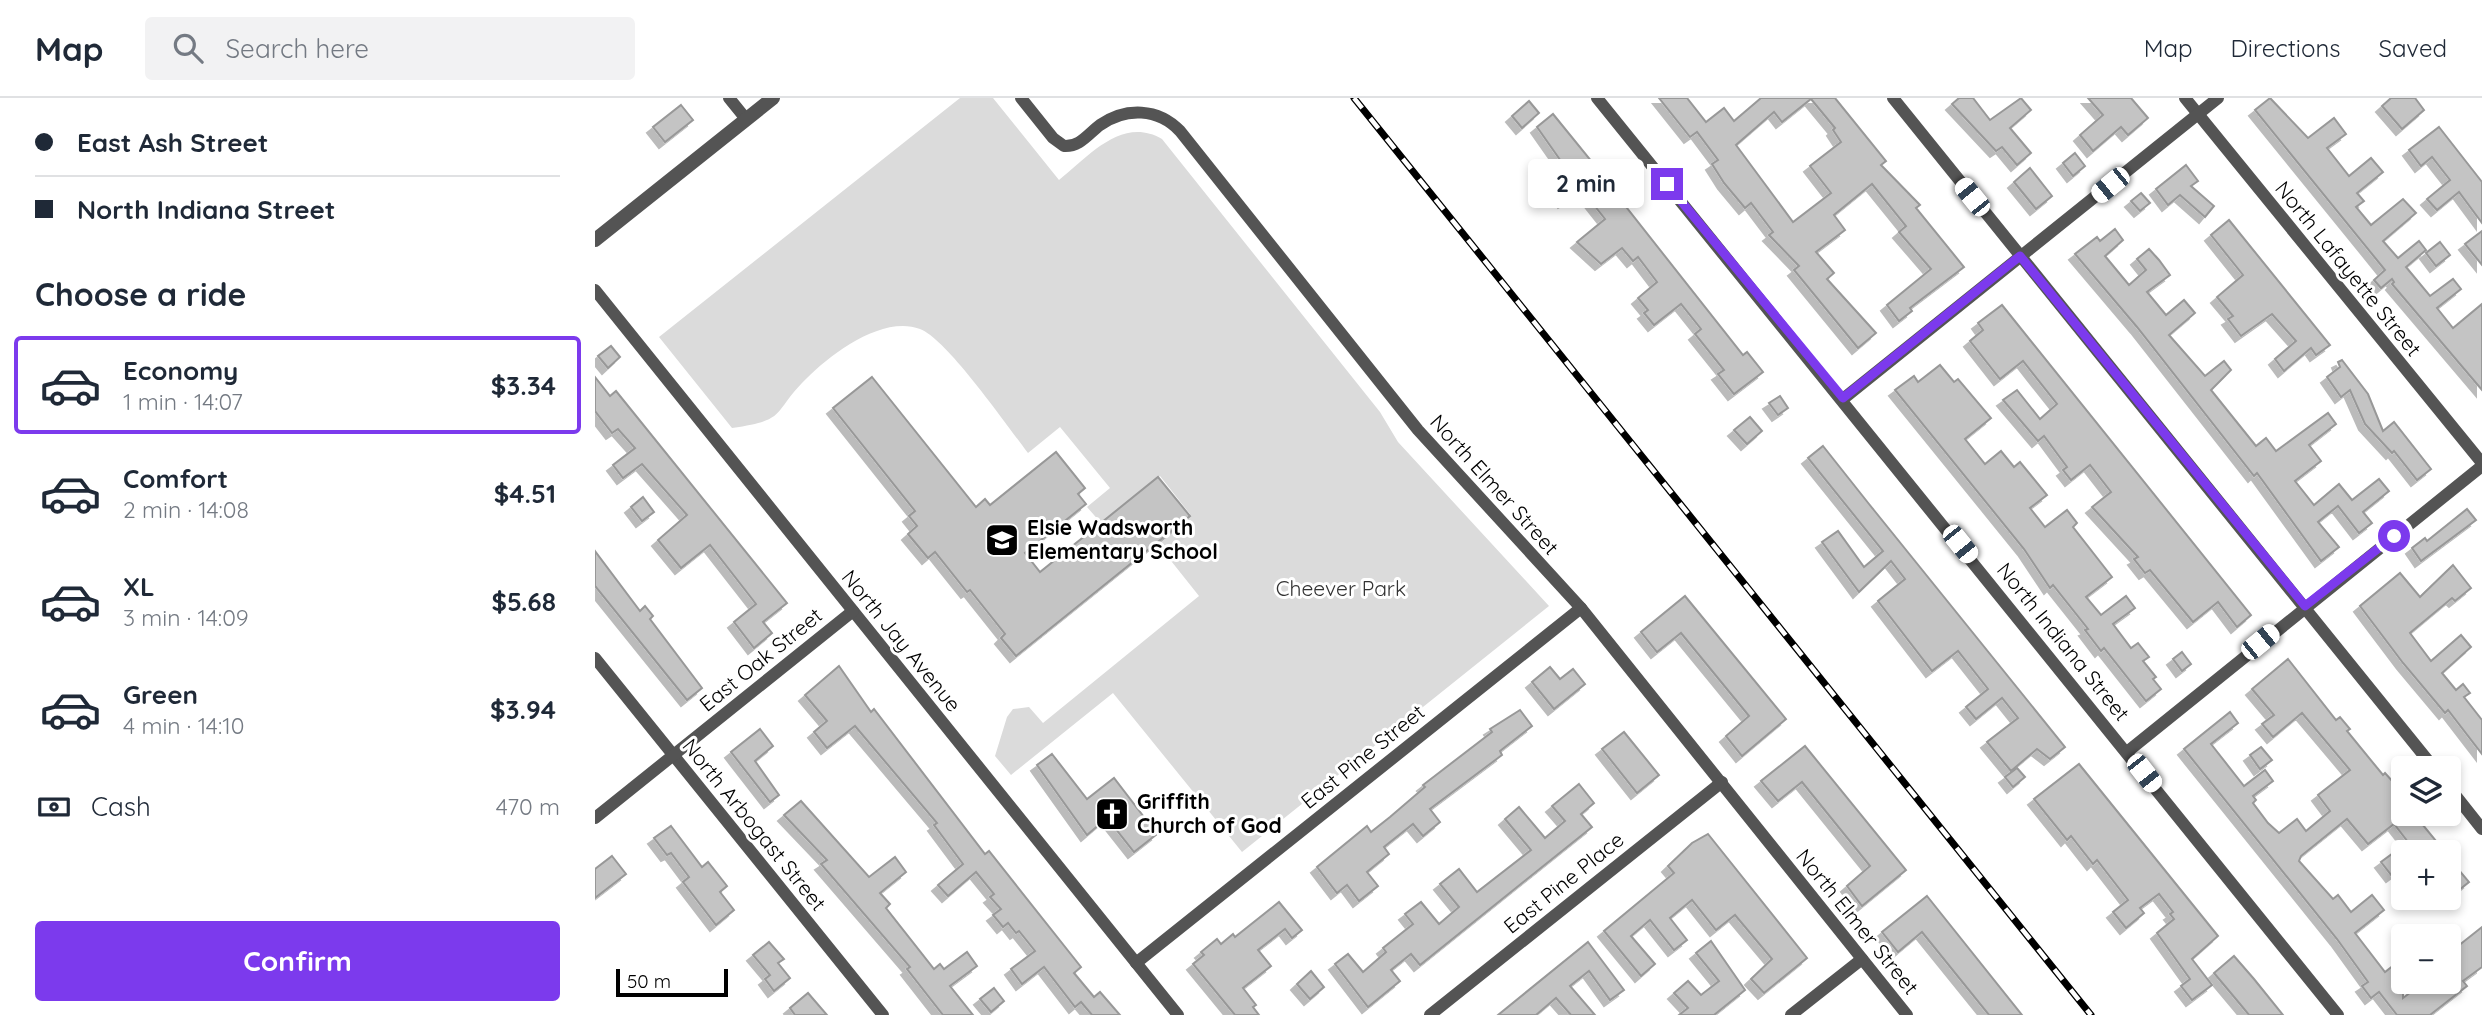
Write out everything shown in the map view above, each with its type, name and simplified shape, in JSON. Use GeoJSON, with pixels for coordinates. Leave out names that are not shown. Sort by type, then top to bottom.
{"type":"FeatureCollection","features":[{"type":"Feature","properties":{"kind":"street"},"geometry":{"type":"LineString","coordinates":[[729,98],[746,119]]}},
{"type":"Feature","properties":{"kind":"street"},"geometry":{"type":"LineString","coordinates":[[595,240],[773,98]]}},
{"type":"Feature","properties":{"kind":"street","name":"North Elmer Street"},"geometry":{"type":"LineString","coordinates":[[1021,98],[1053,138],[1064,146],[1076,145],[1107,121],[1128,113],[1152,114],[1174,125],[1418,430],[1581,608],[1907,1015]]}},
{"type":"Feature","properties":{"kind":"street","name":"North Indiana Street"},"geometry":{"type":"LineString","coordinates":[[1597,98],[1843,398],[2338,1015]]}},
{"type":"Feature","properties":{"kind":"street"},"geometry":{"type":"LineString","coordinates":[[1893,98],[2424,756]]}},
{"type":"Feature","properties":{"kind":"street","name":"North Lafayette Street"},"geometry":{"type":"LineString","coordinates":[[2185,98],[2482,465]]}},
{"type":"Feature","properties":{"kind":"street"},"geometry":{"type":"LineString","coordinates":[[1843,398],[2218,98]]}},
{"type":"Feature","properties":{"kind":"street","name":"North Jay Avenue"},"geometry":{"type":"LineString","coordinates":[[595,290],[1178,1015]]}},
{"type":"Feature","properties":{"kind":"street"},"geometry":{"type":"LineString","coordinates":[[2127,752],[2482,465]]}},
{"type":"Feature","properties":{"kind":"street","name":"East Pine Street"},"geometry":{"type":"LineString","coordinates":[[1136,963],[1581,608]]}},
{"type":"Feature","properties":{"kind":"street","name":"East Oak Street"},"geometry":{"type":"LineString","coordinates":[[595,818],[853,611]]}},
{"type":"Feature","properties":{"kind":"street","name":"North Arbogast Street"},"geometry":{"type":"LineString","coordinates":[[595,658],[883,1015]]}},
{"type":"Feature","properties":{"kind":"street","name":"East Pine Place"},"geometry":{"type":"LineString","coordinates":[[1430,1015],[1722,782]]}},
{"type":"Feature","properties":{"kind":"street"},"geometry":{"type":"LineString","coordinates":[[2461,802],[2482,829]]}},
{"type":"Feature","properties":{"kind":"street"},"geometry":{"type":"LineString","coordinates":[[1791,1015],[1862,959]]}},
{"type":"Feature","properties":{"kind":"green space","name":"Cheever Park"},"geometry":{"type":"Polygon","coordinates":[[[960,98],[993,98],[1059,180],[1094,150],[1120,136],[1133,132],[1147,133],[1162,139],[1380,412],[1398,442],[1549,606],[1242,852],[1113,693],[1011,775],[995,756],[1007,717],[1013,709],[1029,707],[1043,723],[1199,596],[1156,542],[1190,514],[1160,476],[1101,523],[1087,507],[1110,488],[1060,427],[1028,453],[960,366],[932,336],[920,329],[890,327],[859,339],[818,368],[771,418],[732,428],[659,337],[960,98]]]}},
{"type":"Feature","properties":{"kind":"building"},"geometry":{"type":"Polygon","coordinates":[[[1659,98],[1687,98],[1706,122],[1724,108],[1734,121],[1761,98],[1835,98],[1886,161],[1881,165],[1920,205],[1916,208],[1964,267],[1910,308],[1912,311],[1899,321],[1887,305],[1931,269],[1899,232],[1906,226],[1872,184],[1834,215],[1845,230],[1816,252],[1834,273],[1827,279],[1876,333],[1858,348],[1794,270],[1799,266],[1769,235],[1773,232],[1751,203],[1745,208],[1724,183],[1712,164],[1718,160],[1697,132],[1690,137],[1659,98]],[[1811,99],[1782,122],[1774,112],[1736,145],[1793,222],[1831,193],[1810,166],[1841,142],[1833,130],[1835,128],[1811,99]]]}},
{"type":"Feature","properties":{"kind":"building"},"geometry":{"type":"Polygon","coordinates":[[[1959,98],[1973,98],[1990,120],[2021,98],[2031,110],[2010,128],[2031,153],[2017,165],[2002,147],[1996,151],[1952,104],[1959,98]]]}},
{"type":"Feature","properties":{"kind":"building"},"geometry":{"type":"Polygon","coordinates":[[[2088,98],[2131,98],[2148,118],[2128,135],[2121,127],[2093,151],[2080,135],[2103,115],[2088,98]]]}},
{"type":"Feature","properties":{"kind":"building"},"geometry":{"type":"Polygon","coordinates":[[[2270,98],[2308,138],[2334,118],[2346,134],[2327,148],[2349,176],[2371,158],[2383,172],[2357,193],[2364,201],[2356,207],[2371,225],[2403,199],[2416,213],[2383,241],[2398,258],[2419,241],[2426,250],[2406,267],[2430,296],[2453,279],[2461,289],[2437,308],[2453,328],[2482,304],[2482,390],[2392,284],[2392,279],[2381,288],[2374,280],[2385,270],[2255,110],[2270,98]]]}},
{"type":"Feature","properties":{"kind":"building"},"geometry":{"type":"Polygon","coordinates":[[[2391,98],[2415,98],[2424,110],[2402,129],[2382,106],[2391,98]]]}},
{"type":"Feature","properties":{"kind":"building"},"geometry":{"type":"Polygon","coordinates":[[[1529,101],[1539,113],[1522,128],[1512,116],[1529,101]]]}},
{"type":"Feature","properties":{"kind":"building"},"geometry":{"type":"Polygon","coordinates":[[[681,105],[693,120],[665,142],[653,127],[681,105]]]}},
{"type":"Feature","properties":{"kind":"building"},"geometry":{"type":"Polygon","coordinates":[[[1553,114],[1597,168],[1592,172],[1615,201],[1619,198],[1743,355],[1747,352],[1763,372],[1734,394],[1718,374],[1724,370],[1695,334],[1701,329],[1681,304],[1654,325],[1644,313],[1648,310],[1638,298],[1657,282],[1638,257],[1633,261],[1622,248],[1601,264],[1577,242],[1605,219],[1582,190],[1564,202],[1552,187],[1570,174],[1537,127],[1553,114]]]}},
{"type":"Feature","properties":{"kind":"building"},"geometry":{"type":"Polygon","coordinates":[[[2439,127],[2482,182],[2482,223],[2459,192],[2437,210],[2427,199],[2450,180],[2432,157],[2421,166],[2409,150],[2439,127]]]}},
{"type":"Feature","properties":{"kind":"building"},"geometry":{"type":"Polygon","coordinates":[[[2075,153],[2085,166],[2073,176],[2063,163],[2075,153]]]}},
{"type":"Feature","properties":{"kind":"building"},"geometry":{"type":"Polygon","coordinates":[[[2186,165],[2198,181],[2191,186],[2214,206],[2205,217],[2180,195],[2168,205],[2156,189],[2186,165]]]}},
{"type":"Feature","properties":{"kind":"building"},"geometry":{"type":"Polygon","coordinates":[[[2030,168],[2052,196],[2036,209],[2014,182],[2030,168]]]}},
{"type":"Feature","properties":{"kind":"building"},"geometry":{"type":"Polygon","coordinates":[[[2141,193],[2150,203],[2140,211],[2131,201],[2141,193]]]}},
{"type":"Feature","properties":{"kind":"building"},"geometry":{"type":"Polygon","coordinates":[[[2229,220],[2330,345],[2316,355],[2311,348],[2284,371],[2275,359],[2296,341],[2272,314],[2241,336],[2228,319],[2233,316],[2217,297],[2243,275],[2211,235],[2229,220]]]}},
{"type":"Feature","properties":{"kind":"building"},"geometry":{"type":"Polygon","coordinates":[[[2115,229],[2123,240],[2105,256],[2129,285],[2146,270],[2137,259],[2149,249],[2159,260],[2170,275],[2147,292],[2166,315],[2184,300],[2195,313],[2169,335],[2205,376],[2224,361],[2231,370],[2211,390],[2256,446],[2266,438],[2276,451],[2328,413],[2336,424],[2309,445],[2321,461],[2295,481],[2314,505],[2339,484],[2352,500],[2379,479],[2389,491],[2363,512],[2372,523],[2359,533],[2338,506],[2318,522],[2339,547],[2321,561],[2257,473],[2254,476],[2137,327],[2075,254],[2097,237],[2100,241],[2115,229]]]}},
{"type":"Feature","properties":{"kind":"building"},"geometry":{"type":"Polygon","coordinates":[[[2482,231],[2482,265],[2465,244],[2482,231]]]}},
{"type":"Feature","properties":{"kind":"building"},"geometry":{"type":"Polygon","coordinates":[[[2440,242],[2450,255],[2436,266],[2426,253],[2440,242]]]}},
{"type":"Feature","properties":{"kind":"building"},"geometry":{"type":"Polygon","coordinates":[[[2002,305],[2251,615],[2237,627],[2218,602],[2193,622],[2150,570],[2145,573],[2134,559],[2138,557],[2092,507],[2111,492],[2090,465],[2071,480],[2063,470],[2067,467],[2044,436],[2038,441],[2003,400],[2017,390],[2040,419],[2057,404],[2023,361],[2000,379],[1970,341],[1983,330],[1978,323],[2002,305]]]}},
{"type":"Feature","properties":{"kind":"building"},"geometry":{"type":"Polygon","coordinates":[[[611,346],[620,357],[608,368],[598,356],[611,346]]]}},
{"type":"Feature","properties":{"kind":"building"},"geometry":{"type":"Polygon","coordinates":[[[2342,360],[2368,394],[2383,431],[2394,422],[2431,469],[2417,480],[2394,451],[2392,453],[2365,424],[2350,390],[2341,397],[2327,377],[2340,367],[2338,362],[2342,360]]]}},
{"type":"Feature","properties":{"kind":"building"},"geometry":{"type":"Polygon","coordinates":[[[1940,365],[1954,382],[1958,379],[1991,418],[1965,439],[1985,464],[2001,451],[2014,467],[2020,462],[2047,495],[2030,508],[2045,527],[2067,510],[2077,523],[2073,527],[2112,577],[2086,597],[2101,615],[2126,596],[2135,608],[2113,624],[2131,648],[2138,643],[2149,657],[2143,661],[2156,677],[2153,679],[2161,689],[2146,701],[2104,648],[2101,651],[2085,630],[2088,629],[2053,585],[2050,588],[2024,549],[1895,390],[1914,376],[1918,382],[1940,365]]]}},
{"type":"Feature","properties":{"kind":"building"},"geometry":{"type":"Polygon","coordinates":[[[595,377],[610,396],[616,391],[787,603],[763,622],[772,633],[754,648],[734,622],[756,604],[710,545],[681,568],[658,540],[687,515],[642,464],[623,478],[613,465],[635,448],[618,429],[612,433],[595,411],[595,377]]]}},
{"type":"Feature","properties":{"kind":"building"},"geometry":{"type":"Polygon","coordinates":[[[872,377],[976,507],[985,499],[990,505],[1056,452],[1085,488],[1078,494],[1086,504],[1025,553],[1040,572],[1158,477],[1190,516],[1016,656],[1001,638],[1005,634],[970,590],[967,592],[935,552],[928,558],[908,534],[917,526],[909,516],[915,511],[833,408],[872,377]]]}},
{"type":"Feature","properties":{"kind":"building"},"geometry":{"type":"Polygon","coordinates":[[[1780,396],[1788,408],[1778,415],[1769,403],[1780,396]]]}},
{"type":"Feature","properties":{"kind":"building"},"geometry":{"type":"Polygon","coordinates":[[[1750,417],[1762,431],[1747,444],[1734,430],[1750,417]]]}},
{"type":"Feature","properties":{"kind":"building"},"geometry":{"type":"Polygon","coordinates":[[[1823,446],[2065,747],[2050,759],[2037,749],[2011,771],[1987,742],[2018,718],[2002,698],[1976,719],[1966,707],[1988,689],[1958,651],[1932,671],[1878,601],[1905,579],[1891,561],[1859,592],[1822,542],[1838,531],[1864,567],[1883,551],[1808,458],[1823,446]]]}},
{"type":"Feature","properties":{"kind":"building"},"geometry":{"type":"Polygon","coordinates":[[[643,497],[654,512],[642,521],[631,507],[643,497]]]}},
{"type":"Feature","properties":{"kind":"building"},"geometry":{"type":"Polygon","coordinates":[[[2467,509],[2476,520],[2421,561],[2412,548],[2425,538],[2427,541],[2467,509]]]}},
{"type":"Feature","properties":{"kind":"building"},"geometry":{"type":"Polygon","coordinates":[[[595,551],[640,611],[645,606],[653,616],[650,619],[702,688],[687,700],[595,586],[595,551]]]}},
{"type":"Feature","properties":{"kind":"building"},"geometry":{"type":"Polygon","coordinates":[[[2453,565],[2471,588],[2455,601],[2452,598],[2410,633],[2431,661],[2461,635],[2471,647],[2442,673],[2456,690],[2463,684],[2470,693],[2464,697],[2482,720],[2482,754],[2448,710],[2445,713],[2403,663],[2360,606],[2400,573],[2420,597],[2453,565]]]}},
{"type":"Feature","properties":{"kind":"building"},"geometry":{"type":"Polygon","coordinates":[[[1685,596],[1786,719],[1742,756],[1726,736],[1749,716],[1681,633],[1657,652],[1641,632],[1685,596]]]}},
{"type":"Feature","properties":{"kind":"building"},"geometry":{"type":"Polygon","coordinates":[[[2182,652],[2191,664],[2182,671],[2173,659],[2182,652]]]}},
{"type":"Feature","properties":{"kind":"building"},"geometry":{"type":"Polygon","coordinates":[[[2288,659],[2336,720],[2340,717],[2350,729],[2347,731],[2383,775],[2385,773],[2391,780],[2391,826],[2368,844],[2347,819],[2301,856],[2299,861],[2333,899],[2338,895],[2351,912],[2372,895],[2384,910],[2355,933],[2385,972],[2391,967],[2391,994],[2403,994],[2403,998],[2408,994],[2457,994],[2430,1015],[2397,1015],[2379,992],[2371,998],[2362,986],[2368,982],[2337,939],[2184,749],[2230,712],[2238,723],[2211,744],[2244,786],[2265,770],[2273,781],[2253,796],[2256,800],[2253,803],[2268,823],[2279,833],[2297,819],[2306,831],[2330,811],[2318,795],[2350,770],[2302,713],[2273,737],[2262,724],[2274,715],[2252,689],[2288,659]]]}},
{"type":"Feature","properties":{"kind":"building"},"geometry":{"type":"Polygon","coordinates":[[[839,666],[871,712],[874,709],[985,854],[989,851],[1081,967],[1074,973],[1094,997],[1100,992],[1120,1015],[1092,1015],[1081,1002],[1075,1007],[1044,967],[1022,984],[1011,969],[1035,951],[1019,931],[1016,933],[1008,923],[1003,927],[993,915],[1001,909],[990,897],[994,894],[976,872],[948,896],[938,885],[963,864],[934,825],[937,823],[855,726],[827,748],[814,732],[827,721],[805,695],[839,666]]]}},
{"type":"Feature","properties":{"kind":"building"},"geometry":{"type":"Polygon","coordinates":[[[1550,667],[1560,679],[1573,669],[1585,684],[1554,709],[1532,682],[1550,667]]]}},
{"type":"Feature","properties":{"kind":"building"},"geometry":{"type":"Polygon","coordinates":[[[1520,710],[1532,726],[1500,751],[1502,755],[1430,809],[1440,822],[1423,836],[1413,824],[1384,847],[1389,854],[1367,872],[1378,886],[1359,901],[1347,885],[1337,893],[1317,867],[1367,826],[1371,832],[1425,787],[1423,785],[1492,732],[1490,729],[1520,710]]]}},
{"type":"Feature","properties":{"kind":"building"},"geometry":{"type":"Polygon","coordinates":[[[760,729],[773,746],[755,761],[779,795],[770,802],[731,752],[760,729]]]}},
{"type":"Feature","properties":{"kind":"building"},"geometry":{"type":"Polygon","coordinates":[[[1624,732],[1659,775],[1637,793],[1602,749],[1624,732]]]}},
{"type":"Feature","properties":{"kind":"building"},"geometry":{"type":"Polygon","coordinates":[[[1805,746],[1906,870],[1862,906],[1847,886],[1870,866],[1802,782],[1778,801],[1761,781],[1805,746]]]}},
{"type":"Feature","properties":{"kind":"building"},"geometry":{"type":"Polygon","coordinates":[[[2261,747],[2272,760],[2260,769],[2250,755],[2261,747]]]}},
{"type":"Feature","properties":{"kind":"building"},"geometry":{"type":"Polygon","coordinates":[[[1052,754],[1087,799],[1114,778],[1157,834],[1134,852],[1107,818],[1087,835],[1037,765],[1052,754]]]}},
{"type":"Feature","properties":{"kind":"building"},"geometry":{"type":"Polygon","coordinates":[[[2079,764],[2218,936],[2192,959],[2212,985],[2192,1000],[2181,986],[2190,979],[2157,933],[2174,919],[2170,914],[2173,912],[2159,894],[2140,908],[2144,913],[2126,928],[2113,912],[2128,900],[2097,860],[2093,864],[2071,836],[2067,840],[2034,799],[2079,764]]]}},
{"type":"Feature","properties":{"kind":"building"},"geometry":{"type":"Polygon","coordinates":[[[2017,768],[2025,777],[2013,787],[2005,777],[2017,768]]]}},
{"type":"Feature","properties":{"kind":"building"},"geometry":{"type":"Polygon","coordinates":[[[1579,784],[1594,803],[1581,814],[1592,827],[1420,965],[1411,954],[1391,970],[1400,981],[1368,1007],[1335,964],[1348,954],[1363,972],[1386,952],[1383,948],[1413,924],[1405,914],[1421,902],[1439,924],[1459,907],[1440,884],[1459,869],[1477,892],[1531,850],[1505,819],[1519,807],[1545,838],[1565,821],[1552,806],[1579,784]]]}},
{"type":"Feature","properties":{"kind":"building"},"geometry":{"type":"Polygon","coordinates":[[[801,801],[869,877],[895,857],[906,872],[880,893],[890,904],[886,908],[934,969],[940,964],[944,969],[967,952],[977,966],[950,986],[973,1015],[943,1015],[907,969],[910,967],[821,864],[827,860],[784,815],[801,801]]]}},
{"type":"Feature","properties":{"kind":"building"},"geometry":{"type":"Polygon","coordinates":[[[671,826],[702,867],[708,862],[727,886],[720,892],[734,910],[716,925],[683,882],[689,877],[671,853],[667,855],[654,838],[671,826]]]}},
{"type":"Feature","properties":{"kind":"building"},"geometry":{"type":"Polygon","coordinates":[[[2396,826],[2424,826],[2435,840],[2406,840],[2396,826]]]}},
{"type":"Feature","properties":{"kind":"building"},"geometry":{"type":"Polygon","coordinates":[[[1708,834],[1807,958],[1764,993],[1751,979],[1772,959],[1735,915],[1716,930],[1692,900],[1670,918],[1687,940],[1674,950],[1650,920],[1631,936],[1655,964],[1641,976],[1604,931],[1674,873],[1668,866],[1692,843],[1708,834]]]}},
{"type":"Feature","properties":{"kind":"building"},"geometry":{"type":"Polygon","coordinates":[[[2391,855],[2391,875],[2381,862],[2391,855]]]}},
{"type":"Feature","properties":{"kind":"building"},"geometry":{"type":"Polygon","coordinates":[[[612,856],[626,874],[595,898],[595,869],[612,856]]]}},
{"type":"Feature","properties":{"kind":"building"},"geometry":{"type":"Polygon","coordinates":[[[2461,872],[2469,882],[2461,888],[2461,872]]]}},
{"type":"Feature","properties":{"kind":"building"},"geometry":{"type":"Polygon","coordinates":[[[1927,896],[2022,1015],[1989,1015],[1922,932],[1898,952],[1882,932],[1927,896]]]}},
{"type":"Feature","properties":{"kind":"building"},"geometry":{"type":"Polygon","coordinates":[[[1279,902],[1302,930],[1292,938],[1285,929],[1258,950],[1271,966],[1243,988],[1256,1005],[1253,1007],[1259,1015],[1235,1015],[1193,964],[1204,955],[1201,952],[1217,939],[1221,944],[1233,934],[1235,937],[1279,902]]]}},
{"type":"Feature","properties":{"kind":"building"},"geometry":{"type":"Polygon","coordinates":[[[2482,927],[2482,967],[2463,981],[2467,986],[2461,991],[2461,944],[2482,927]]]}},
{"type":"Feature","properties":{"kind":"building"},"geometry":{"type":"Polygon","coordinates":[[[1711,941],[1745,990],[1714,1015],[1679,1015],[1688,1008],[1674,993],[1688,981],[1701,995],[1719,981],[1696,953],[1711,941]]]}},
{"type":"Feature","properties":{"kind":"building"},"geometry":{"type":"Polygon","coordinates":[[[769,942],[784,959],[778,963],[790,978],[774,991],[765,979],[770,975],[753,955],[769,942]]]}},
{"type":"Feature","properties":{"kind":"building"},"geometry":{"type":"Polygon","coordinates":[[[1588,942],[1624,990],[1610,1000],[1589,971],[1570,986],[1595,1015],[1571,1015],[1556,998],[1536,1015],[1498,1015],[1588,942]]]}},
{"type":"Feature","properties":{"kind":"building"},"geometry":{"type":"Polygon","coordinates":[[[2234,956],[2283,1015],[2249,1015],[2214,973],[2234,956]]]}},
{"type":"Feature","properties":{"kind":"building"},"geometry":{"type":"Polygon","coordinates":[[[1311,971],[1324,987],[1310,999],[1297,984],[1311,971]]]}},
{"type":"Feature","properties":{"kind":"building"},"geometry":{"type":"Polygon","coordinates":[[[994,988],[1004,1001],[991,1012],[980,999],[994,988]]]}},
{"type":"Feature","properties":{"kind":"building"},"geometry":{"type":"Polygon","coordinates":[[[808,993],[827,1015],[795,1015],[790,1008],[808,993]]]}},
{"type":"Feature","properties":{"kind":"railway"},"geometry":{"type":"LineString","coordinates":[[1354,98],[2091,1015]]}},
{"type":"Feature","properties":{"kind":"place","name":"Elsie Wadsworth Elementary School"},"geometry":{"type":"Point","coordinates":[1002,540]}},
{"type":"Feature","properties":{"kind":"place","name":"Griffith Church of God"},"geometry":{"type":"Point","coordinates":[1112,814]}},
{"type":"Feature","properties":{"kind":"route"},"geometry":{"type":"LineString","coordinates":[[1667,184],[1843,398],[2020,256],[2305,606],[2394,536]]}}]}
